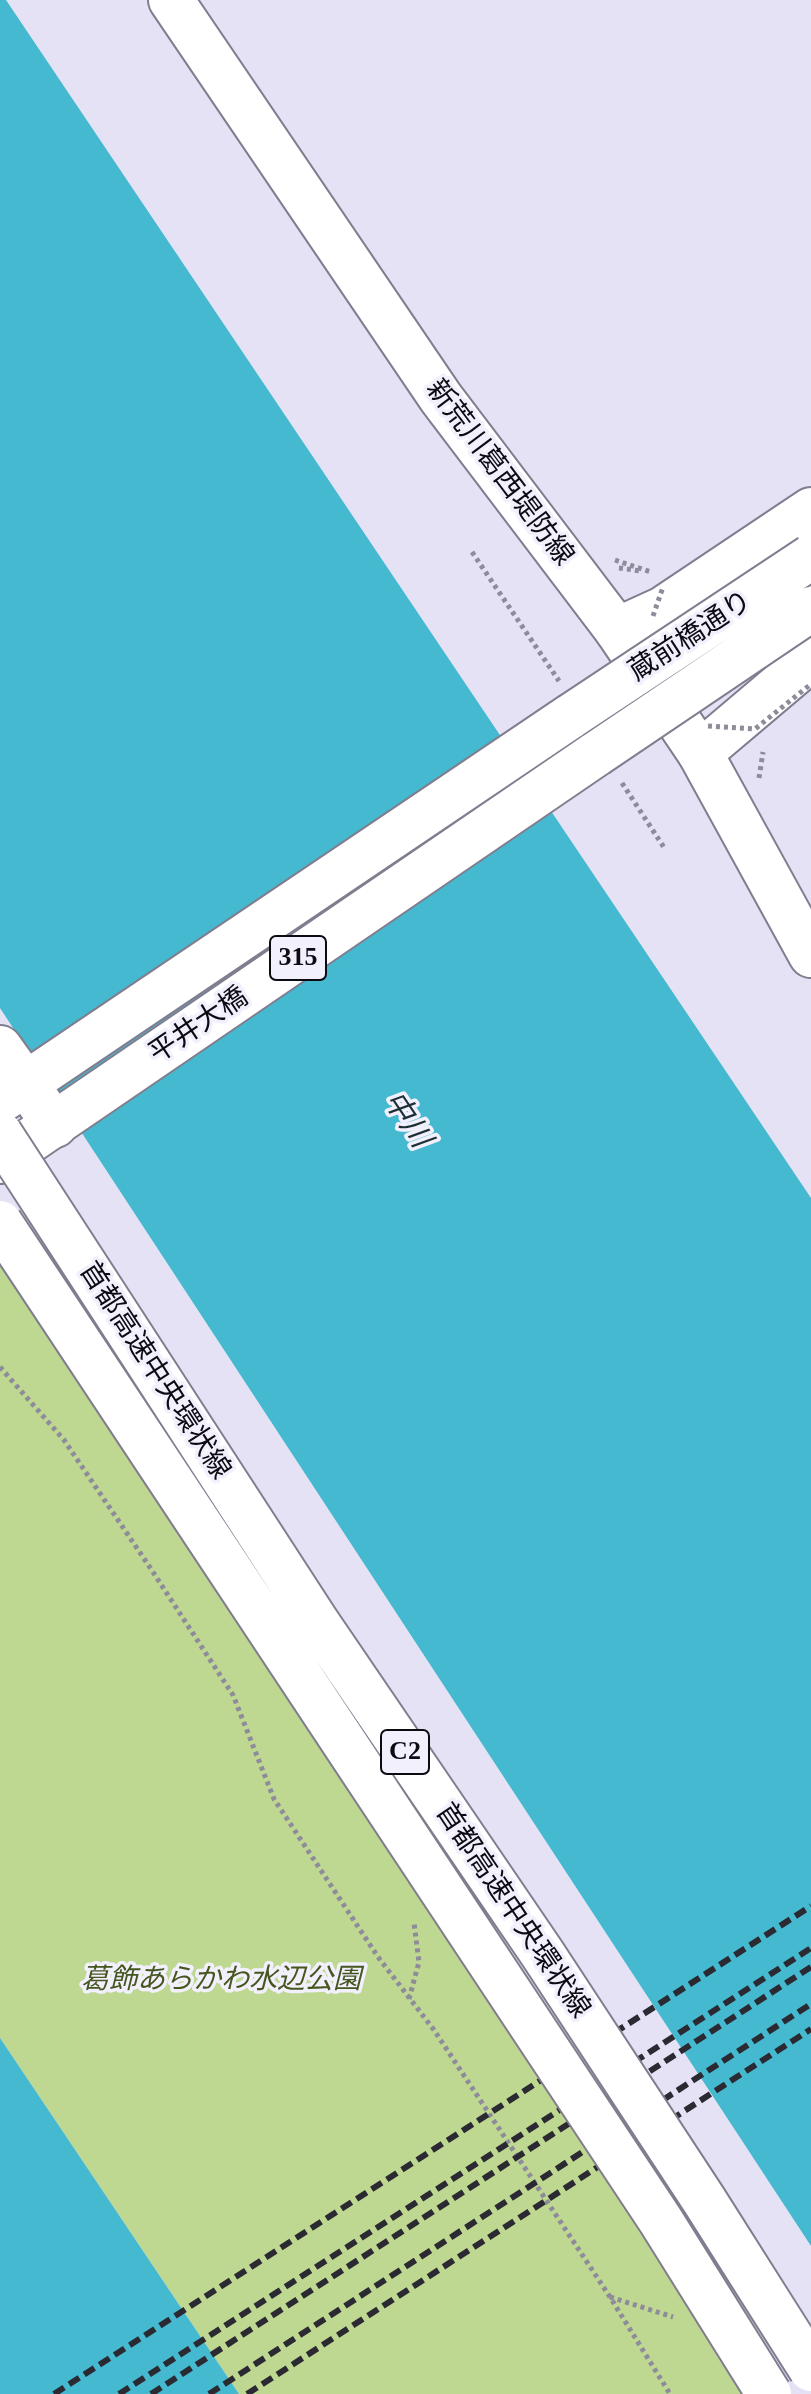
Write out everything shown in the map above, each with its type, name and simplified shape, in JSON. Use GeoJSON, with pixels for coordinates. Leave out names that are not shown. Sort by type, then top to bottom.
{"type":"FeatureCollection","features":[{"type":"Feature","properties":{"kind":"main road","name":"新荒川葛西堤防線"},"geometry":{"type":"LineString","coordinates":[[171,0],[441,398],[552,545],[632,629],[702,740],[811,955]]}},
{"type":"Feature","properties":{"kind":"main road"},"geometry":{"type":"LineString","coordinates":[[632,629],[811,510]]}},
{"type":"Feature","properties":{"kind":"main road","name":"蔵前橋通り"},"geometry":{"type":"LineString","coordinates":[[568,702],[811,557]]}},
{"type":"Feature","properties":{"kind":"main road","name":"蔵前橋通り"},"geometry":{"type":"LineString","coordinates":[[607,765],[811,609]]}},
{"type":"Feature","properties":{"kind":"main road"},"geometry":{"type":"LineString","coordinates":[[702,740],[811,659]]}},
{"type":"Feature","properties":{"kind":"main road","name":"平井大橋"},"geometry":{"type":"LineString","coordinates":[[13,1092],[568,702]]}},
{"type":"Feature","properties":{"kind":"main road","name":"平井大橋"},"geometry":{"type":"LineString","coordinates":[[0,1161],[607,765]]}},
{"type":"Feature","properties":{"kind":"main road"},"geometry":{"type":"LineString","coordinates":[[0,1048],[13,1092],[55,1125]]}},
{"type":"Feature","properties":{"kind":"main road","name":"首都高速中央環状線"},"geometry":{"type":"LineString","coordinates":[[0,1134],[316,1621],[559,1979],[811,2369]]}},
{"type":"Feature","properties":{"kind":"main road","name":"首都高速中央環状線"},"geometry":{"type":"LineString","coordinates":[[0,1223],[661,2221],[769,2394]]}},
{"type":"Feature","properties":{"kind":"path"},"geometry":{"type":"LineString","coordinates":[[552,545],[582,549],[658,574]]}},
{"type":"Feature","properties":{"kind":"path"},"geometry":{"type":"LineString","coordinates":[[472,552],[568,702]]}},
{"type":"Feature","properties":{"kind":"path"},"geometry":{"type":"LineString","coordinates":[[632,629],[663,587]]}},
{"type":"Feature","properties":{"kind":"path"},"geometry":{"type":"LineString","coordinates":[[702,740],[755,729],[811,684]]}},
{"type":"Feature","properties":{"kind":"path"},"geometry":{"type":"LineString","coordinates":[[607,765],[665,849]]}},
{"type":"Feature","properties":{"kind":"path"},"geometry":{"type":"LineString","coordinates":[[0,1367],[64,1440],[176,1607],[233,1695],[274,1799],[378,1957],[443,2043],[670,2394]]}},
{"type":"Feature","properties":{"kind":"green space","name":"葛飾あらかわ水辺公園"},"geometry":{"type":"Polygon","coordinates":[[[0,1254],[752,2394],[239,2394],[0,2038],[0,1254]]]}},
{"type":"Feature","properties":{"kind":"water","name":"中川"},"geometry":{"type":"Polygon","coordinates":[[[0,0],[6,0],[811,1198],[811,2246],[0,1008],[0,0]]]}},
{"type":"Feature","properties":{"kind":"water"},"geometry":{"type":"Polygon","coordinates":[[[0,2038],[239,2394],[0,2394],[0,2038]]]}},
{"type":"Feature","properties":{"kind":"railway"},"geometry":{"type":"LineString","coordinates":[[54,2394],[811,1906]]}},
{"type":"Feature","properties":{"kind":"railway"},"geometry":{"type":"LineString","coordinates":[[119,2394],[811,1948]]}},
{"type":"Feature","properties":{"kind":"railway"},"geometry":{"type":"LineString","coordinates":[[151,2394],[811,1967]]}},
{"type":"Feature","properties":{"kind":"railway"},"geometry":{"type":"LineString","coordinates":[[209,2394],[811,2004]]}},
{"type":"Feature","properties":{"kind":"railway"},"geometry":{"type":"LineString","coordinates":[[247,2394],[811,2029]]}}]}
